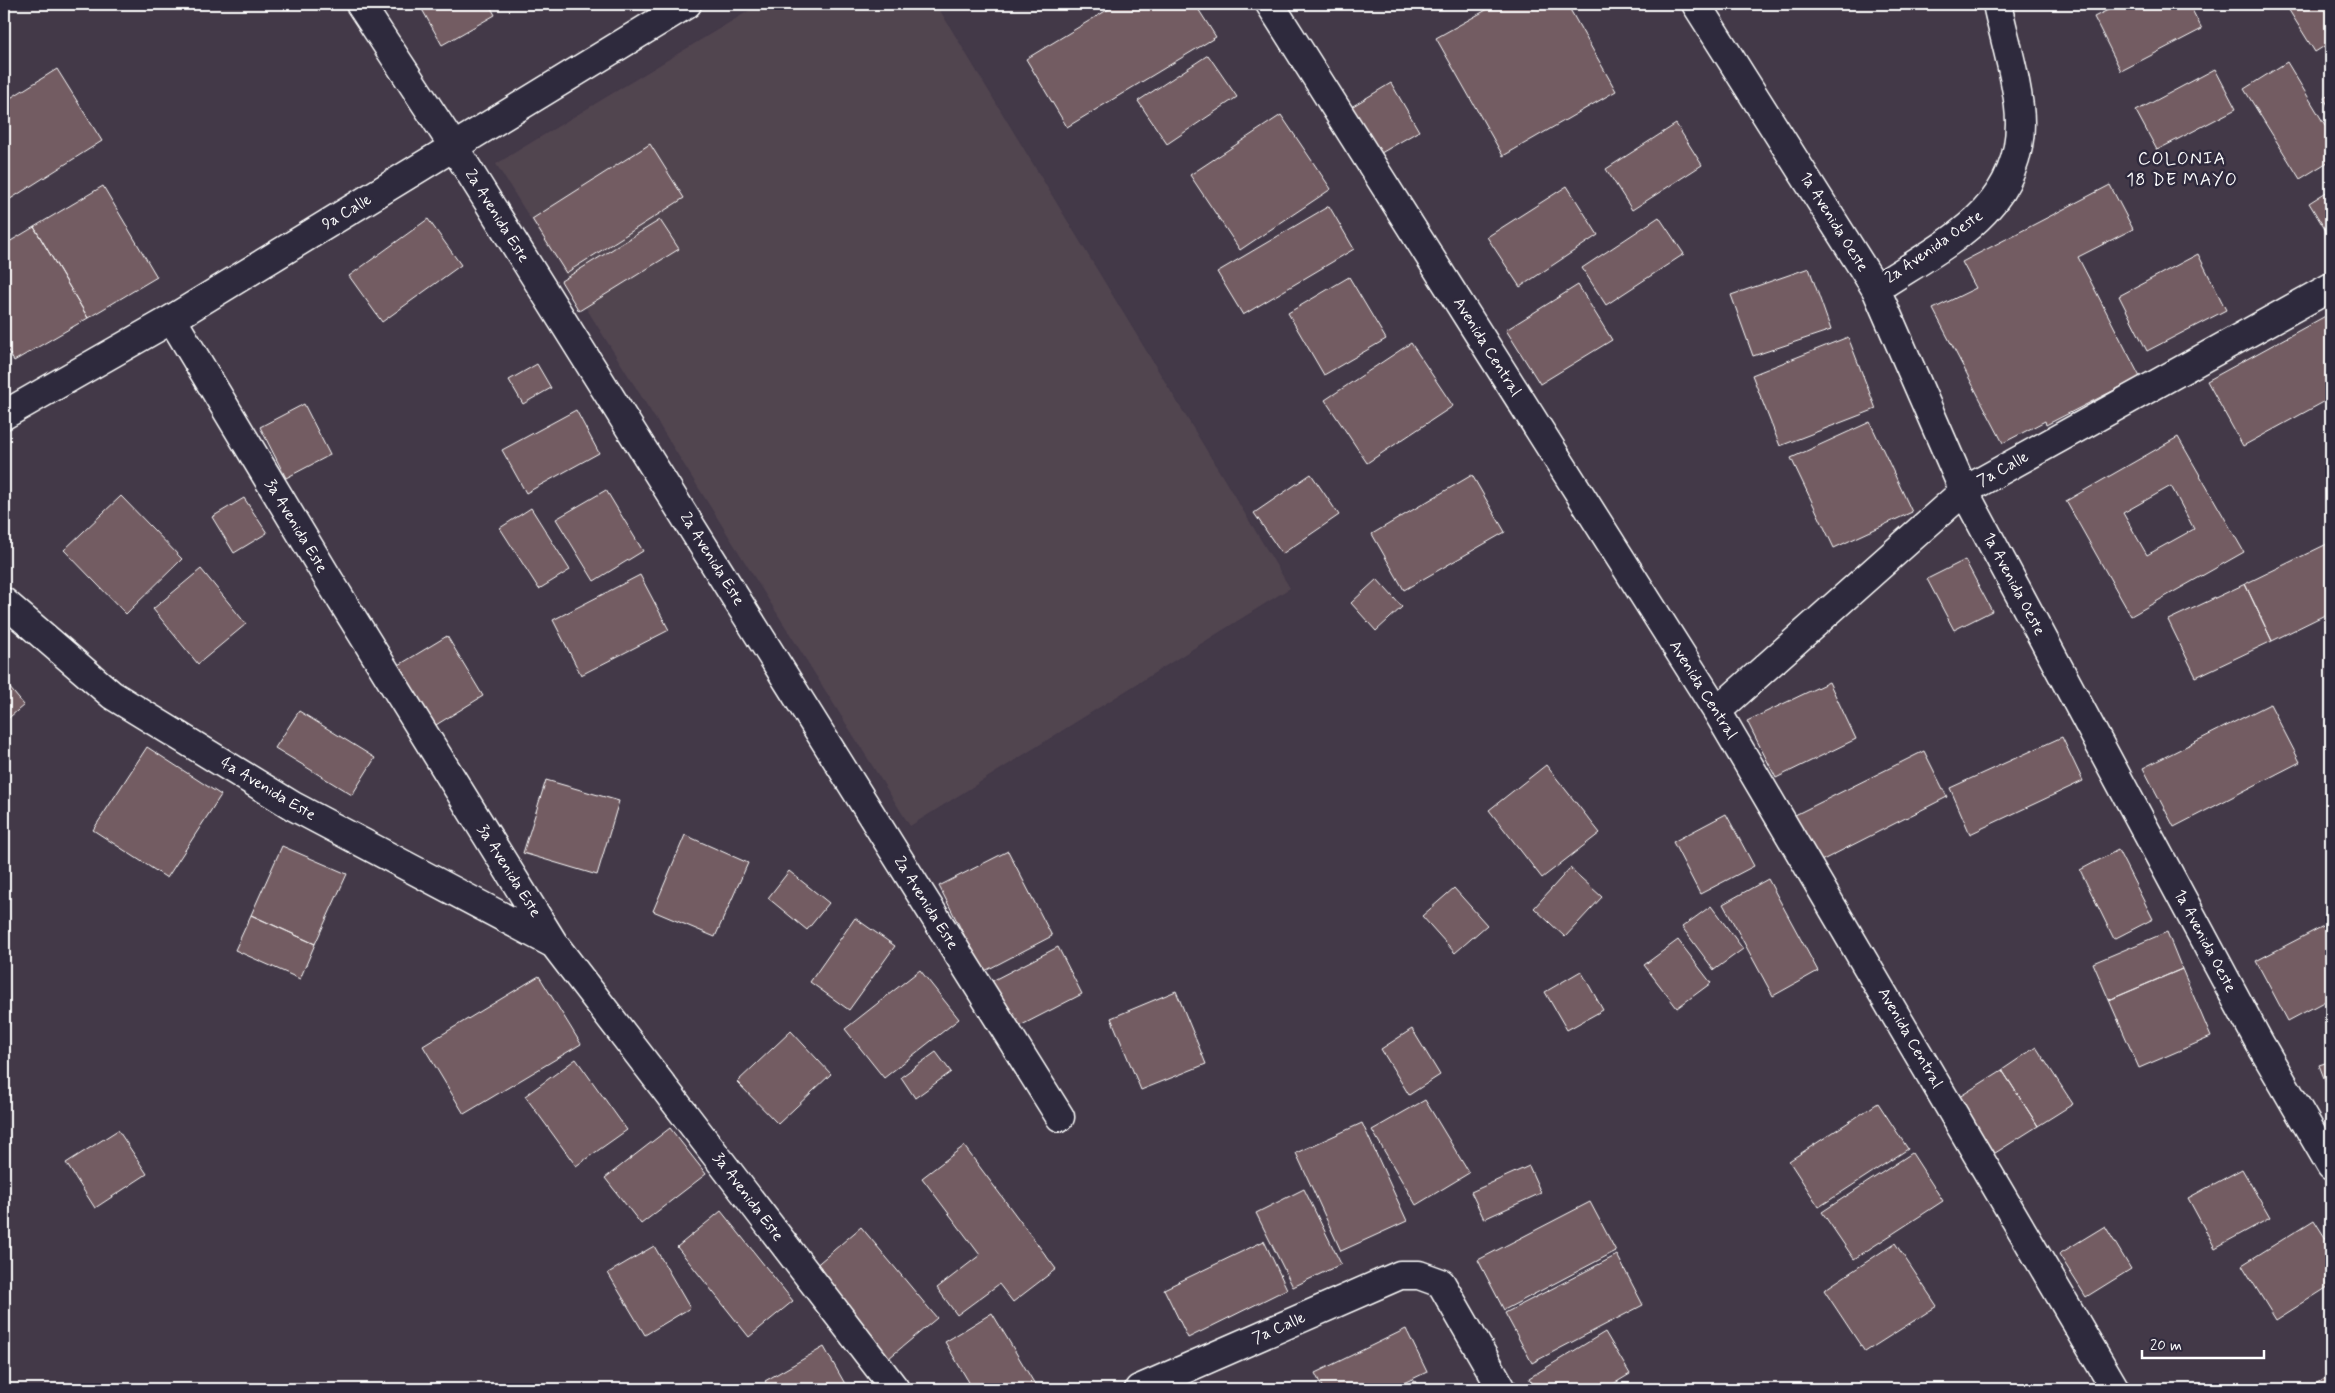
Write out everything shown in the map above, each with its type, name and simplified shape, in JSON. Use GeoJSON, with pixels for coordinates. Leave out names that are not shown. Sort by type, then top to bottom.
{"type":"FeatureCollection","features":[{"type":"Feature","properties":{"kind":"street","name":"2a Avenida Este"},"geometry":{"type":"LineString","coordinates":[[360,4],[454,147],[1060,1117]]}},
{"type":"Feature","properties":{"kind":"street","name":"9a Calle"},"geometry":{"type":"LineString","coordinates":[[4,415],[172,319],[687,4]]}},
{"type":"Feature","properties":{"kind":"street","name":"Avenida Central"},"geometry":{"type":"LineString","coordinates":[[1270,4],[1717,711],[2115,1389]]}},
{"type":"Feature","properties":{"kind":"street","name":"1a Avenida Oeste"},"geometry":{"type":"LineString","coordinates":[[1696,4],[1876,289],[1964,491],[2259,1042],[2331,1166]]}},
{"type":"Feature","properties":{"kind":"street","name":"2a Avenida Oeste"},"geometry":{"type":"LineString","coordinates":[[1876,289],[1977,221],[1996,201],[2010,176],[2018,150],[2020,122],[1997,4]]}},
{"type":"Feature","properties":{"kind":"street","name":"7a Calle"},"geometry":{"type":"LineString","coordinates":[[1717,711],[1964,491],[2331,287]]}},
{"type":"Feature","properties":{"kind":"street","name":"3a Avenida Este"},"geometry":{"type":"LineString","coordinates":[[172,319],[329,580],[554,944],[895,1389]]}},
{"type":"Feature","properties":{"kind":"street","name":"4a Avenida Este"},"geometry":{"type":"LineString","coordinates":[[4,602],[112,695],[293,806],[554,944]]}},
{"type":"Feature","properties":{"kind":"street","name":"7a Calle"},"geometry":{"type":"LineString","coordinates":[[1139,1389],[1400,1275],[1419,1275],[1441,1283],[1502,1389]]}},
{"type":"Feature","properties":{"kind":"shaded area"},"geometry":{"type":"Polygon","coordinates":[[[760,4],[936,4],[1290,588],[910,826],[496,164],[760,4]]]}},
{"type":"Feature","properties":{"kind":"building"},"geometry":{"type":"Polygon","coordinates":[[[419,4],[489,4],[495,15],[442,45],[419,4]]]}},
{"type":"Feature","properties":{"kind":"building"},"geometry":{"type":"Polygon","coordinates":[[[1117,4],[1195,4],[1216,37],[1067,127],[1026,59],[1117,4]]]}},
{"type":"Feature","properties":{"kind":"building"},"geometry":{"type":"Polygon","coordinates":[[[1497,4],[1567,4],[1616,91],[1503,156],[1436,38],[1497,4]]]}},
{"type":"Feature","properties":{"kind":"building"},"geometry":{"type":"Polygon","coordinates":[[[2120,4],[2189,4],[2202,29],[2121,71],[2094,17],[2120,4]]]}},
{"type":"Feature","properties":{"kind":"building"},"geometry":{"type":"Polygon","coordinates":[[[2292,4],[2331,4],[2331,42],[2315,52],[2287,7],[2292,4]]]}},
{"type":"Feature","properties":{"kind":"building"},"geometry":{"type":"Polygon","coordinates":[[[1208,55],[1237,97],[1167,144],[1138,101],[1208,55]]]}},
{"type":"Feature","properties":{"kind":"building"},"geometry":{"type":"Polygon","coordinates":[[[2287,62],[2331,135],[2331,160],[2300,179],[2244,89],[2287,62]]]}},
{"type":"Feature","properties":{"kind":"building"},"geometry":{"type":"Polygon","coordinates":[[[57,69],[102,141],[4,203],[4,102],[57,69]]]}},
{"type":"Feature","properties":{"kind":"building"},"geometry":{"type":"Polygon","coordinates":[[[2215,69],[2236,109],[2157,150],[2136,111],[2215,69]]]}},
{"type":"Feature","properties":{"kind":"building"},"geometry":{"type":"Polygon","coordinates":[[[1391,83],[1419,131],[1376,156],[1348,109],[1391,83]]]}},
{"type":"Feature","properties":{"kind":"building"},"geometry":{"type":"Polygon","coordinates":[[[2331,94],[2331,111],[2324,98],[2331,94]]]}},
{"type":"Feature","properties":{"kind":"building"},"geometry":{"type":"Polygon","coordinates":[[[1281,115],[1331,189],[1240,250],[1190,175],[1281,115]]]}},
{"type":"Feature","properties":{"kind":"building"},"geometry":{"type":"Polygon","coordinates":[[[1676,124],[1702,165],[1632,210],[1606,169],[1676,124]]]}},
{"type":"Feature","properties":{"kind":"building"},"geometry":{"type":"Polygon","coordinates":[[[650,144],[684,198],[566,273],[532,219],[650,144]]]}},
{"type":"Feature","properties":{"kind":"building"},"geometry":{"type":"Polygon","coordinates":[[[2110,185],[2133,229],[2078,257],[2140,377],[2046,425],[2045,421],[2003,443],[1933,309],[1976,288],[1962,262],[2110,185]]]}},
{"type":"Feature","properties":{"kind":"building"},"geometry":{"type":"Polygon","coordinates":[[[103,186],[157,277],[88,318],[34,227],[103,186]]]}},
{"type":"Feature","properties":{"kind":"building"},"geometry":{"type":"Polygon","coordinates":[[[1567,186],[1598,235],[1520,287],[1487,237],[1567,186]]]}},
{"type":"Feature","properties":{"kind":"building"},"geometry":{"type":"Polygon","coordinates":[[[2331,189],[2331,239],[2309,203],[2331,189]]]}},
{"type":"Feature","properties":{"kind":"building"},"geometry":{"type":"Polygon","coordinates":[[[1329,206],[1354,249],[1243,315],[1217,272],[1329,206]]]}},
{"type":"Feature","properties":{"kind":"building"},"geometry":{"type":"Polygon","coordinates":[[[1659,217],[1684,254],[1606,305],[1582,268],[1659,217]]]}},
{"type":"Feature","properties":{"kind":"building"},"geometry":{"type":"Polygon","coordinates":[[[428,219],[461,265],[382,322],[349,276],[428,219]]]}},
{"type":"Feature","properties":{"kind":"building"},"geometry":{"type":"Polygon","coordinates":[[[660,220],[679,249],[579,311],[561,281],[660,220]]]}},
{"type":"Feature","properties":{"kind":"building"},"geometry":{"type":"Polygon","coordinates":[[[34,227],[88,318],[14,361],[4,344],[4,245],[34,227]]]}},
{"type":"Feature","properties":{"kind":"building"},"geometry":{"type":"Polygon","coordinates":[[[2198,254],[2226,310],[2147,351],[2119,296],[2198,254]]]}},
{"type":"Feature","properties":{"kind":"building"},"geometry":{"type":"Polygon","coordinates":[[[1809,268],[1831,330],[1753,356],[1731,295],[1809,268]]]}},
{"type":"Feature","properties":{"kind":"building"},"geometry":{"type":"Polygon","coordinates":[[[1349,277],[1386,339],[1324,375],[1288,313],[1349,277]]]}},
{"type":"Feature","properties":{"kind":"building"},"geometry":{"type":"Polygon","coordinates":[[[1578,285],[1612,340],[1540,384],[1506,330],[1578,285]]]}},
{"type":"Feature","properties":{"kind":"building"},"geometry":{"type":"Polygon","coordinates":[[[2331,313],[2331,398],[2243,446],[2207,381],[2331,313]]]}},
{"type":"Feature","properties":{"kind":"building"},"geometry":{"type":"Polygon","coordinates":[[[1848,337],[1876,409],[1780,446],[1752,375],[1848,337]]]}},
{"type":"Feature","properties":{"kind":"building"},"geometry":{"type":"Polygon","coordinates":[[[1411,343],[1453,406],[1367,463],[1325,400],[1411,343]]]}},
{"type":"Feature","properties":{"kind":"building"},"geometry":{"type":"Polygon","coordinates":[[[537,364],[551,388],[523,404],[509,380],[537,364]]]}},
{"type":"Feature","properties":{"kind":"building"},"geometry":{"type":"Polygon","coordinates":[[[304,404],[330,455],[286,478],[260,427],[304,404]]]}},
{"type":"Feature","properties":{"kind":"building"},"geometry":{"type":"Polygon","coordinates":[[[576,410],[599,453],[526,493],[502,450],[576,410]]]}},
{"type":"Feature","properties":{"kind":"building"},"geometry":{"type":"Polygon","coordinates":[[[1870,422],[1912,512],[1834,548],[1791,458],[1870,422]]]}},
{"type":"Feature","properties":{"kind":"building"},"geometry":{"type":"Polygon","coordinates":[[[2178,437],[2244,552],[2131,616],[2066,501],[2178,437]],[[2171,486],[2123,513],[2147,555],[2194,529],[2171,486]]]}},
{"type":"Feature","properties":{"kind":"building"},"geometry":{"type":"Polygon","coordinates":[[[1311,474],[1339,515],[1282,554],[1254,513],[1311,474]]]}},
{"type":"Feature","properties":{"kind":"building"},"geometry":{"type":"Polygon","coordinates":[[[1472,475],[1505,532],[1404,590],[1372,534],[1472,475]]]}},
{"type":"Feature","properties":{"kind":"building"},"geometry":{"type":"Polygon","coordinates":[[[606,490],[643,551],[594,581],[556,519],[606,490]]]}},
{"type":"Feature","properties":{"kind":"building"},"geometry":{"type":"Polygon","coordinates":[[[121,496],[182,559],[126,614],[64,550],[121,496]]]}},
{"type":"Feature","properties":{"kind":"building"},"geometry":{"type":"Polygon","coordinates":[[[244,498],[267,533],[234,553],[212,517],[244,498]]]}},
{"type":"Feature","properties":{"kind":"building"},"geometry":{"type":"Polygon","coordinates":[[[531,508],[570,570],[539,589],[500,528],[531,508]]]}},
{"type":"Feature","properties":{"kind":"building"},"geometry":{"type":"Polygon","coordinates":[[[2331,542],[2331,612],[2272,641],[2245,584],[2331,542]]]}},
{"type":"Feature","properties":{"kind":"building"},"geometry":{"type":"Polygon","coordinates":[[[1965,560],[1992,611],[1954,630],[1927,579],[1965,560]]]}},
{"type":"Feature","properties":{"kind":"building"},"geometry":{"type":"Polygon","coordinates":[[[201,569],[246,624],[198,664],[153,609],[201,569]]]}},
{"type":"Feature","properties":{"kind":"building"},"geometry":{"type":"Polygon","coordinates":[[[640,575],[669,630],[581,675],[553,620],[640,575]]]}},
{"type":"Feature","properties":{"kind":"building"},"geometry":{"type":"Polygon","coordinates":[[[1377,579],[1402,607],[1376,631],[1351,603],[1377,579]]]}},
{"type":"Feature","properties":{"kind":"building"},"geometry":{"type":"Polygon","coordinates":[[[2245,584],[2272,641],[2196,677],[2168,620],[2245,584]]]}},
{"type":"Feature","properties":{"kind":"building"},"geometry":{"type":"Polygon","coordinates":[[[447,636],[483,696],[431,728],[394,668],[447,636]]]}},
{"type":"Feature","properties":{"kind":"building"},"geometry":{"type":"Polygon","coordinates":[[[4,681],[24,705],[4,722],[4,681]]]}},
{"type":"Feature","properties":{"kind":"building"},"geometry":{"type":"Polygon","coordinates":[[[1829,682],[1856,739],[1776,778],[1747,721],[1829,682]]]}},
{"type":"Feature","properties":{"kind":"building"},"geometry":{"type":"Polygon","coordinates":[[[2270,704],[2300,762],[2174,827],[2143,768],[2270,704]]]}},
{"type":"Feature","properties":{"kind":"building"},"geometry":{"type":"Polygon","coordinates":[[[299,711],[375,758],[352,795],[275,748],[299,711]]]}},
{"type":"Feature","properties":{"kind":"building"},"geometry":{"type":"Polygon","coordinates":[[[2062,737],[2083,781],[1970,834],[1950,788],[2062,737]]]}},
{"type":"Feature","properties":{"kind":"building"},"geometry":{"type":"Polygon","coordinates":[[[147,747],[221,795],[167,878],[93,830],[147,747]]]}},
{"type":"Feature","properties":{"kind":"building"},"geometry":{"type":"Polygon","coordinates":[[[1924,751],[1947,797],[1817,863],[1793,816],[1924,751]]]}},
{"type":"Feature","properties":{"kind":"building"},"geometry":{"type":"Polygon","coordinates":[[[1546,765],[1600,833],[1542,878],[1489,810],[1546,765]]]}},
{"type":"Feature","properties":{"kind":"building"},"geometry":{"type":"Polygon","coordinates":[[[546,780],[619,801],[597,875],[523,853],[546,780]]]}},
{"type":"Feature","properties":{"kind":"building"},"geometry":{"type":"Polygon","coordinates":[[[1726,814],[1754,866],[1700,894],[1673,842],[1726,814]]]}},
{"type":"Feature","properties":{"kind":"building"},"geometry":{"type":"Polygon","coordinates":[[[685,835],[748,863],[715,937],[653,911],[685,835]]]}},
{"type":"Feature","properties":{"kind":"building"},"geometry":{"type":"Polygon","coordinates":[[[282,846],[347,874],[315,944],[251,915],[282,846]]]}},
{"type":"Feature","properties":{"kind":"building"},"geometry":{"type":"Polygon","coordinates":[[[2118,850],[2153,919],[2114,939],[2080,870],[2118,850]]]}},
{"type":"Feature","properties":{"kind":"building"},"geometry":{"type":"Polygon","coordinates":[[[1008,851],[1052,936],[983,972],[939,886],[1008,851]]]}},
{"type":"Feature","properties":{"kind":"building"},"geometry":{"type":"Polygon","coordinates":[[[1570,868],[1602,897],[1565,937],[1534,908],[1570,868]]]}},
{"type":"Feature","properties":{"kind":"building"},"geometry":{"type":"Polygon","coordinates":[[[789,871],[829,903],[807,930],[768,898],[789,871]]]}},
{"type":"Feature","properties":{"kind":"building"},"geometry":{"type":"Polygon","coordinates":[[[1768,879],[1818,971],[1773,996],[1723,904],[1768,879]]]}},
{"type":"Feature","properties":{"kind":"building"},"geometry":{"type":"Polygon","coordinates":[[[1454,888],[1487,925],[1455,953],[1422,916],[1454,888]]]}},
{"type":"Feature","properties":{"kind":"building"},"geometry":{"type":"Polygon","coordinates":[[[1711,906],[1743,949],[1714,970],[1682,927],[1711,906]]]}},
{"type":"Feature","properties":{"kind":"building"},"geometry":{"type":"Polygon","coordinates":[[[251,915],[315,944],[300,979],[235,950],[251,915]]]}},
{"type":"Feature","properties":{"kind":"building"},"geometry":{"type":"Polygon","coordinates":[[[855,918],[895,946],[849,1010],[810,982],[855,918]]]}},
{"type":"Feature","properties":{"kind":"building"},"geometry":{"type":"Polygon","coordinates":[[[2331,922],[2331,998],[2288,1021],[2256,961],[2331,922]]]}},
{"type":"Feature","properties":{"kind":"building"},"geometry":{"type":"Polygon","coordinates":[[[2167,932],[2182,969],[2109,1000],[2093,963],[2167,932]]]}},
{"type":"Feature","properties":{"kind":"building"},"geometry":{"type":"Polygon","coordinates":[[[1678,940],[1711,983],[1677,1008],[1644,965],[1678,940]]]}},
{"type":"Feature","properties":{"kind":"building"},"geometry":{"type":"Polygon","coordinates":[[[1058,947],[1082,994],[1012,1030],[988,983],[1058,947]]]}},
{"type":"Feature","properties":{"kind":"building"},"geometry":{"type":"Polygon","coordinates":[[[2182,969],[2211,1037],[2139,1068],[2109,1000],[2182,969]]]}},
{"type":"Feature","properties":{"kind":"building"},"geometry":{"type":"Polygon","coordinates":[[[920,970],[959,1019],[884,1078],[845,1029],[920,970]]]}},
{"type":"Feature","properties":{"kind":"building"},"geometry":{"type":"Polygon","coordinates":[[[1581,971],[1603,1010],[1567,1030],[1545,992],[1581,971]]]}},
{"type":"Feature","properties":{"kind":"building"},"geometry":{"type":"Polygon","coordinates":[[[539,976],[581,1044],[464,1114],[423,1046],[539,976]]]}},
{"type":"Feature","properties":{"kind":"building"},"geometry":{"type":"Polygon","coordinates":[[[1176,991],[1206,1064],[1141,1090],[1111,1018],[1176,991]]]}},
{"type":"Feature","properties":{"kind":"building"},"geometry":{"type":"Polygon","coordinates":[[[1412,1029],[1440,1075],[1409,1095],[1381,1049],[1412,1029]]]}},
{"type":"Feature","properties":{"kind":"building"},"geometry":{"type":"Polygon","coordinates":[[[791,1031],[831,1074],[778,1124],[737,1082],[791,1031]]]}},
{"type":"Feature","properties":{"kind":"building"},"geometry":{"type":"Polygon","coordinates":[[[2036,1047],[2073,1104],[2038,1126],[2002,1070],[2036,1047]]]}},
{"type":"Feature","properties":{"kind":"building"},"geometry":{"type":"Polygon","coordinates":[[[936,1052],[951,1072],[915,1098],[901,1077],[936,1052]]]}},
{"type":"Feature","properties":{"kind":"building"},"geometry":{"type":"Polygon","coordinates":[[[576,1059],[627,1130],[576,1166],[525,1096],[576,1059]]]}},
{"type":"Feature","properties":{"kind":"building"},"geometry":{"type":"Polygon","coordinates":[[[2331,1061],[2331,1090],[2329,1091],[2319,1065],[2331,1061]]]}},
{"type":"Feature","properties":{"kind":"building"},"geometry":{"type":"Polygon","coordinates":[[[2002,1070],[2038,1126],[1992,1155],[1956,1099],[2002,1070]]]}},
{"type":"Feature","properties":{"kind":"building"},"geometry":{"type":"Polygon","coordinates":[[[1425,1100],[1469,1173],[1416,1205],[1372,1130],[1425,1100]]]}},
{"type":"Feature","properties":{"kind":"building"},"geometry":{"type":"Polygon","coordinates":[[[1878,1103],[1908,1149],[1819,1207],[1789,1161],[1878,1103]]]}},
{"type":"Feature","properties":{"kind":"building"},"geometry":{"type":"Polygon","coordinates":[[[1362,1123],[1407,1221],[1341,1251],[1296,1153],[1362,1123]]]}},
{"type":"Feature","properties":{"kind":"building"},"geometry":{"type":"Polygon","coordinates":[[[670,1128],[706,1174],[641,1224],[605,1178],[670,1128]]]}},
{"type":"Feature","properties":{"kind":"building"},"geometry":{"type":"Polygon","coordinates":[[[118,1130],[147,1174],[95,1208],[66,1163],[118,1130]]]}},
{"type":"Feature","properties":{"kind":"building"},"geometry":{"type":"Polygon","coordinates":[[[964,1146],[1056,1269],[1013,1302],[999,1284],[957,1315],[937,1288],[980,1255],[922,1178],[964,1146]]]}},
{"type":"Feature","properties":{"kind":"building"},"geometry":{"type":"Polygon","coordinates":[[[1912,1153],[1943,1201],[1854,1259],[1822,1212],[1912,1153]]]}},
{"type":"Feature","properties":{"kind":"building"},"geometry":{"type":"Polygon","coordinates":[[[1529,1166],[1541,1193],[1484,1219],[1471,1192],[1529,1166]]]}},
{"type":"Feature","properties":{"kind":"building"},"geometry":{"type":"Polygon","coordinates":[[[2242,1169],[2270,1218],[2215,1248],[2188,1198],[2242,1169]]]}},
{"type":"Feature","properties":{"kind":"building"},"geometry":{"type":"Polygon","coordinates":[[[1304,1189],[1341,1264],[1293,1287],[1256,1213],[1304,1189]]]}},
{"type":"Feature","properties":{"kind":"building"},"geometry":{"type":"Polygon","coordinates":[[[1590,1202],[1616,1251],[1504,1310],[1478,1260],[1590,1202]]]}},
{"type":"Feature","properties":{"kind":"building"},"geometry":{"type":"Polygon","coordinates":[[[721,1211],[793,1301],[749,1337],[677,1247],[721,1211]]]}},
{"type":"Feature","properties":{"kind":"building"},"geometry":{"type":"Polygon","coordinates":[[[2314,1220],[2331,1247],[2331,1285],[2276,1320],[2242,1265],[2314,1220]]]}},
{"type":"Feature","properties":{"kind":"building"},"geometry":{"type":"Polygon","coordinates":[[[2105,1226],[2131,1269],[2086,1297],[2059,1254],[2105,1226]]]}},
{"type":"Feature","properties":{"kind":"building"},"geometry":{"type":"Polygon","coordinates":[[[861,1227],[937,1318],[889,1358],[813,1268],[861,1227]]]}},
{"type":"Feature","properties":{"kind":"building"},"geometry":{"type":"Polygon","coordinates":[[[1264,1241],[1287,1289],[1188,1338],[1164,1289],[1264,1241]]]}},
{"type":"Feature","properties":{"kind":"building"},"geometry":{"type":"Polygon","coordinates":[[[1895,1243],[1937,1306],[1865,1352],[1824,1290],[1895,1243]]]}},
{"type":"Feature","properties":{"kind":"building"},"geometry":{"type":"Polygon","coordinates":[[[654,1246],[690,1308],[645,1335],[608,1273],[654,1246]]]}},
{"type":"Feature","properties":{"kind":"building"},"geometry":{"type":"Polygon","coordinates":[[[1617,1255],[1643,1305],[1532,1363],[1505,1313],[1617,1255]]]}},
{"type":"Feature","properties":{"kind":"building"},"geometry":{"type":"Polygon","coordinates":[[[992,1313],[1036,1386],[1031,1389],[973,1389],[945,1342],[992,1313]]]}},
{"type":"Feature","properties":{"kind":"building"},"geometry":{"type":"Polygon","coordinates":[[[1406,1329],[1427,1372],[1391,1389],[1323,1389],[1315,1373],[1406,1329]]]}},
{"type":"Feature","properties":{"kind":"building"},"geometry":{"type":"Polygon","coordinates":[[[1605,1332],[1630,1374],[1605,1389],[1536,1389],[1529,1378],[1605,1332]]]}},
{"type":"Feature","properties":{"kind":"building"},"geometry":{"type":"Polygon","coordinates":[[[824,1347],[848,1389],[770,1389],[765,1381],[824,1347]]]}},
{"type":"Feature","properties":{"kind":"building"},"geometry":{"type":"Polygon","coordinates":[[[2331,1374],[2331,1389],[2308,1389],[2331,1374]]]}},
{"type":"Feature","properties":{"kind":"building"},"geometry":{"type":"Polygon","coordinates":[[[1415,1381],[1419,1389],[1396,1389],[1415,1381]]]}},
{"type":"Feature","properties":{"kind":"district","name":"COLONIA 18 DE MAYO"},"geometry":{"type":"Point","coordinates":[2182,169]}}]}
